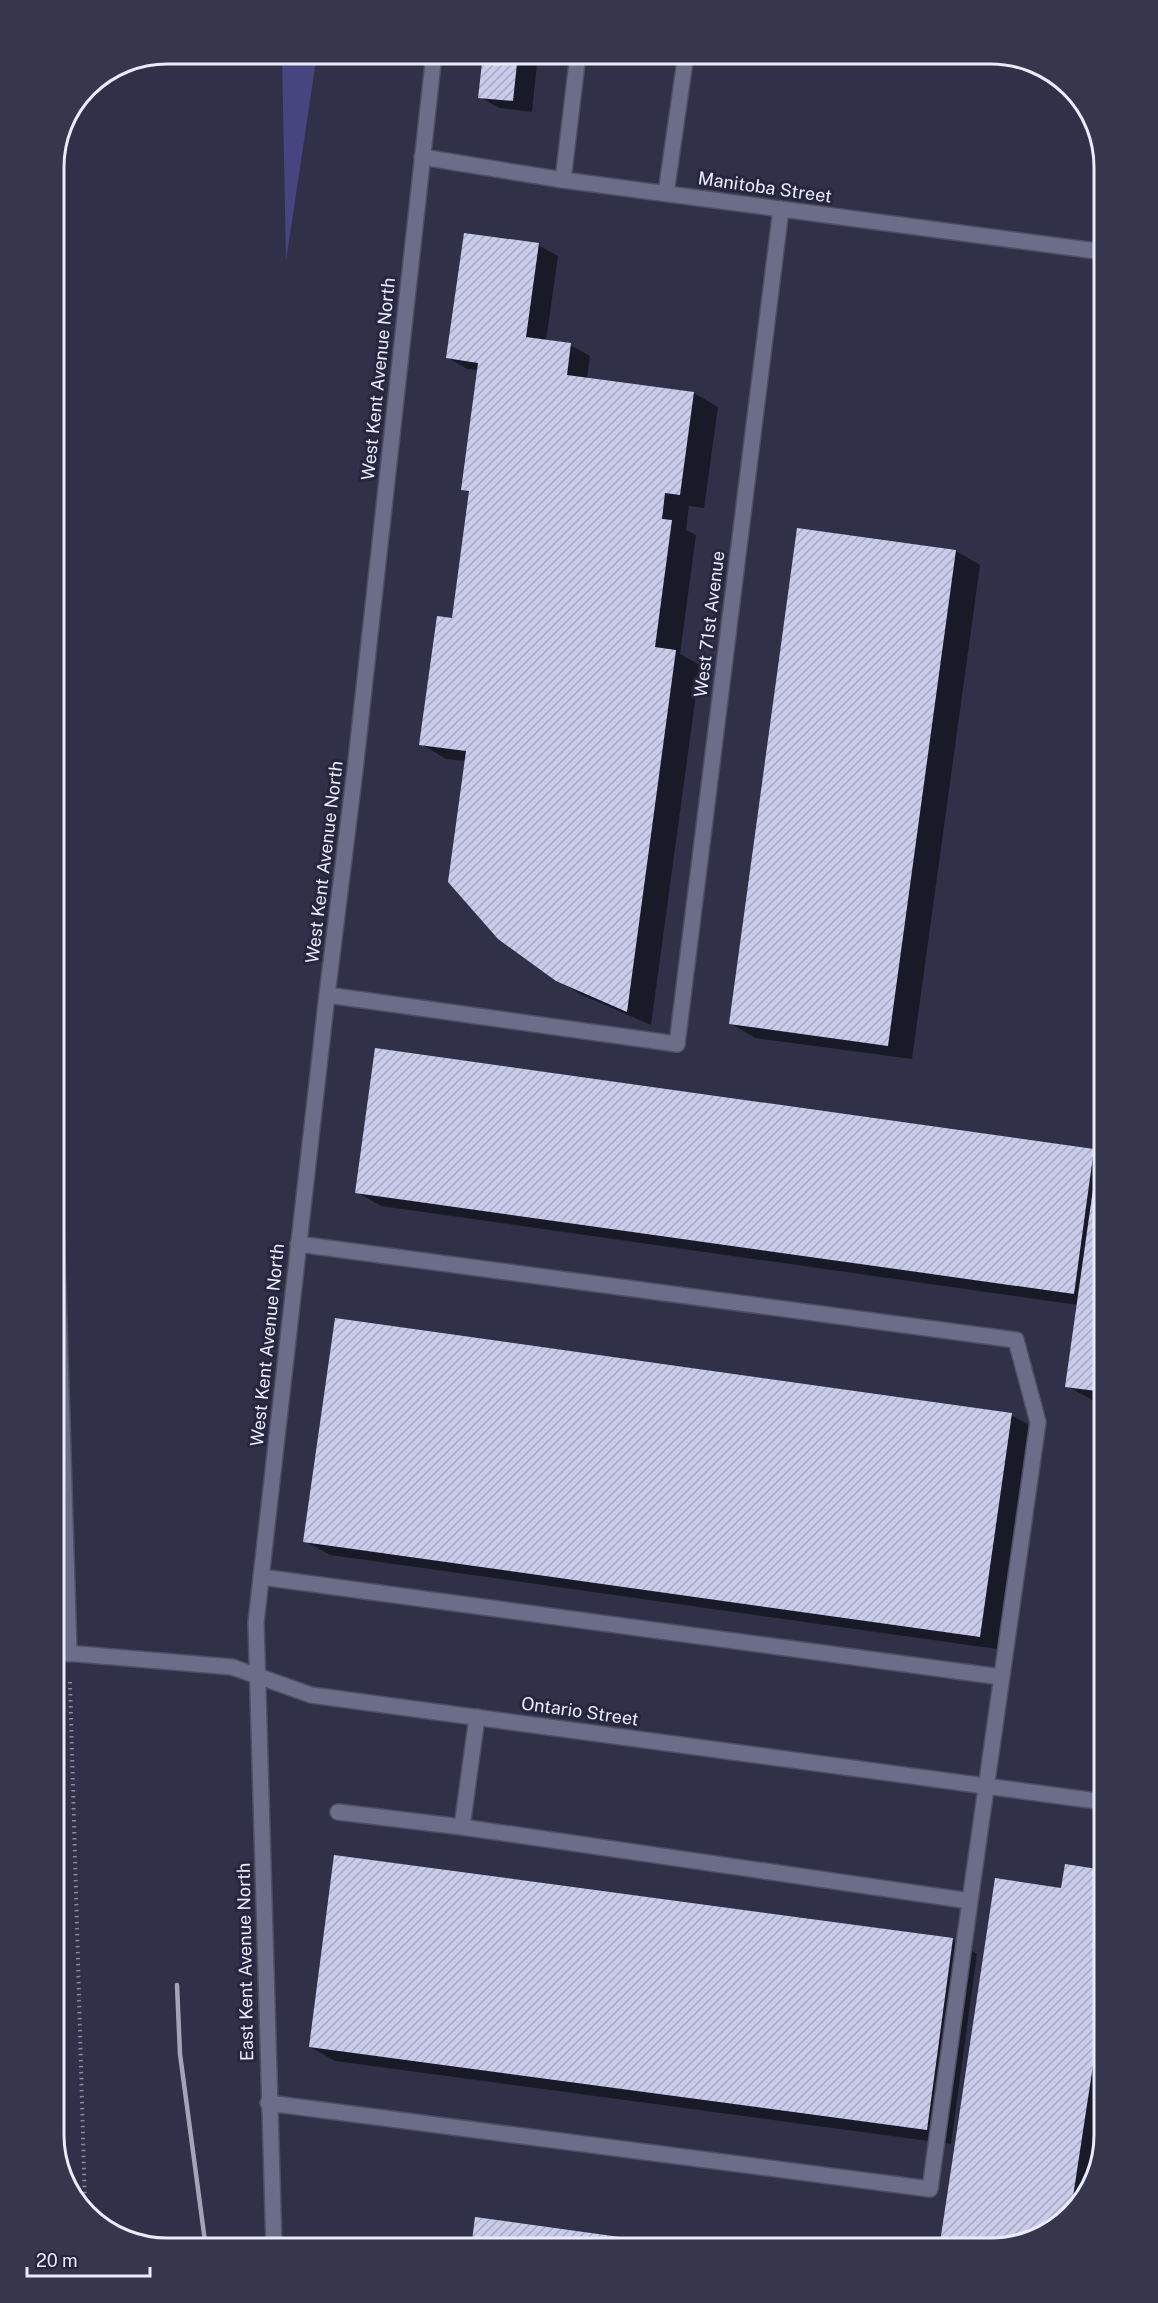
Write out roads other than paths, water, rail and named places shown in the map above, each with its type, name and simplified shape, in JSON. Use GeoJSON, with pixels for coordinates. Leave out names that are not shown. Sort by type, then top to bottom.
{"type":"FeatureCollection","features":[{"type":"Feature","properties":{"kind":"street","name":"West Kent Avenue North"},"geometry":{"type":"LineString","coordinates":[[258,1675],[256,1622],[298,1244],[358,746],[433,64]]}},
{"type":"Feature","properties":{"kind":"street"},"geometry":{"type":"LineString","coordinates":[[563,180],[577,64]]}},
{"type":"Feature","properties":{"kind":"street"},"geometry":{"type":"LineString","coordinates":[[666,193],[684,65]]}},
{"type":"Feature","properties":{"kind":"street","name":"Manitoba Street"},"geometry":{"type":"LineString","coordinates":[[422,157],[563,180],[1094,251]]}},
{"type":"Feature","properties":{"kind":"street","name":"West 71st Avenue"},"geometry":{"type":"LineString","coordinates":[[327,995],[677,1044],[781,209]]}},
{"type":"Feature","properties":{"kind":"street"},"geometry":{"type":"LineString","coordinates":[[268,2103],[930,2189],[1038,1422],[1016,1341],[298,1244]]}},
{"type":"Feature","properties":{"kind":"street"},"geometry":{"type":"LineString","coordinates":[[261,1577],[1001,1677]]}},
{"type":"Feature","properties":{"kind":"street","name":"Ontario Street"},"geometry":{"type":"LineString","coordinates":[[64,1653],[195,1662],[232,1667],[311,1695],[1094,1801]]}},
{"type":"Feature","properties":{"kind":"street","name":"East Kent Avenue North"},"geometry":{"type":"LineString","coordinates":[[258,1675],[268,2103],[274,2238]]}},
{"type":"Feature","properties":{"kind":"street"},"geometry":{"type":"LineString","coordinates":[[462,1827],[477,1717]]}},
{"type":"Feature","properties":{"kind":"street"},"geometry":{"type":"LineString","coordinates":[[338,1812],[462,1827],[970,1901]]}},
{"type":"Feature","properties":{"kind":"railway"},"geometry":{"type":"LineString","coordinates":[[177,1985],[180,2054],[205,2238]]}}]}
